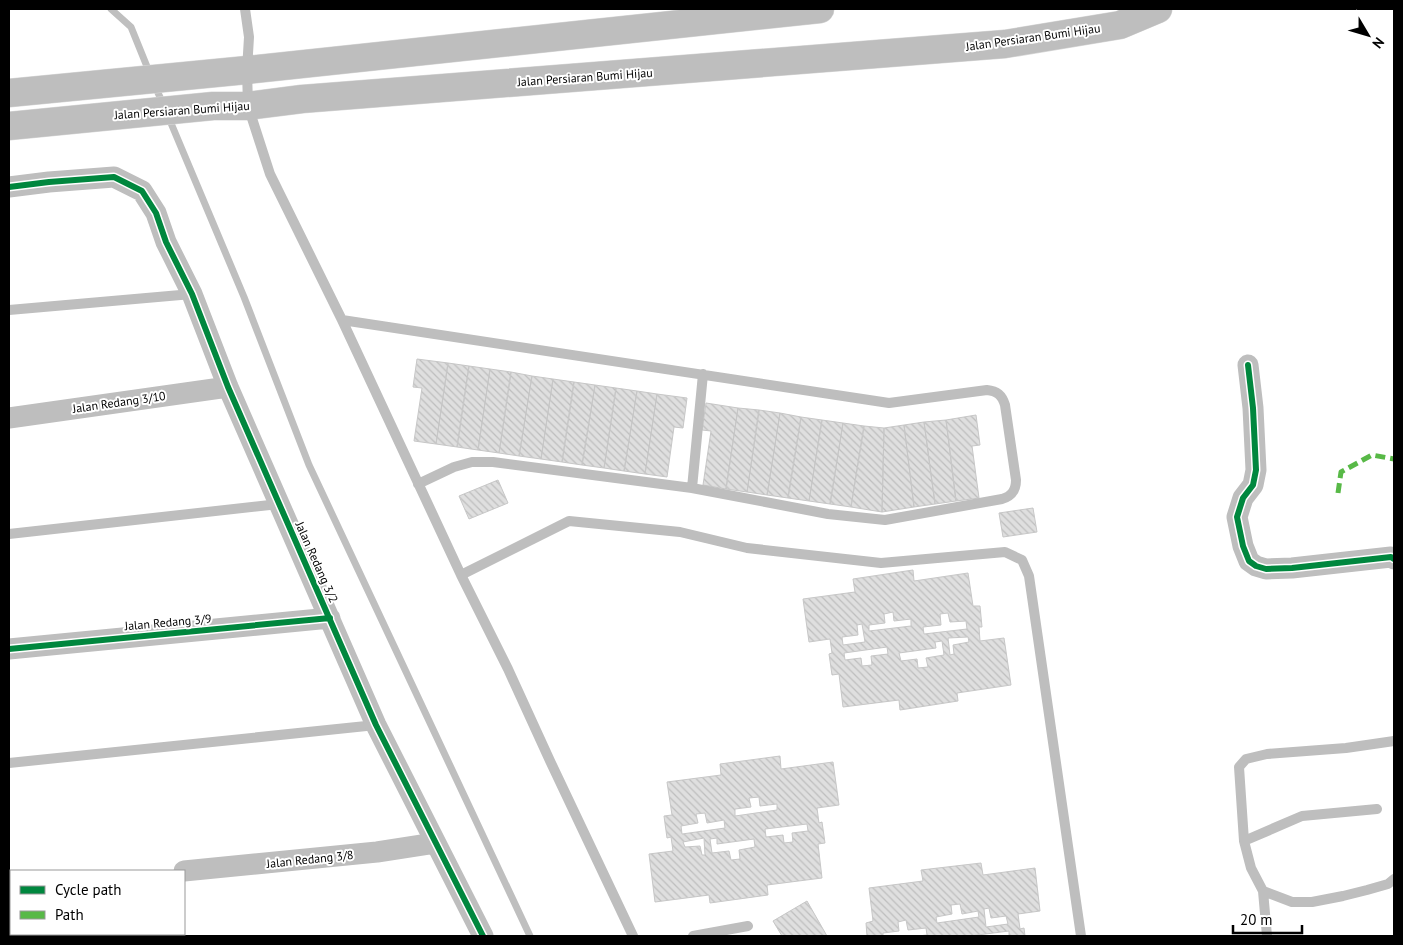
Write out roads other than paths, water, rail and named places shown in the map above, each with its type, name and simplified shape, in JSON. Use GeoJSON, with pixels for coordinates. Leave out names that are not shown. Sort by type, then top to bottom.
{"type":"FeatureCollection","features":[{"type":"Feature","properties":{"kind":"main road"},"geometry":{"type":"LineString","coordinates":[[9,94],[820,9]]}},
{"type":"Feature","properties":{"kind":"main road","name":"Jalan Persiaran Bumi Hijau"},"geometry":{"type":"LineString","coordinates":[[9,126],[213,106],[248,106],[302,99],[1005,44],[1120,25],[1158,9]]}},
{"type":"Feature","properties":{"kind":"street","name":"Jalan Redang 3/2"},"geometry":{"type":"LineString","coordinates":[[9,187],[114,177],[142,192],[156,213],[166,242],[192,294],[228,387],[376,725],[483,936]]}},
{"type":"Feature","properties":{"kind":"street"},"geometry":{"type":"LineString","coordinates":[[1248,365],[1253,408],[1256,470],[1253,485],[1242,498],[1237,517],[1243,546],[1249,561],[1256,566],[1266,569],[1394,558]]}},
{"type":"Feature","properties":{"kind":"street","name":"Jalan Redang 3/10"},"geometry":{"type":"LineString","coordinates":[[9,418],[228,387]]}},
{"type":"Feature","properties":{"kind":"street","name":"Jalan Redang 3/9"},"geometry":{"type":"LineString","coordinates":[[9,649],[330,618]]}},
{"type":"Feature","properties":{"kind":"street","name":"Jalan Redang 3/8"},"geometry":{"type":"LineString","coordinates":[[185,871],[377,852],[435,843]]}},
{"type":"Feature","properties":{"kind":"lane"},"geometry":{"type":"LineString","coordinates":[[245,9],[249,37],[247,70],[248,106],[270,174],[342,320],[461,575],[508,668],[633,936]]}},
{"type":"Feature","properties":{"kind":"lane"},"geometry":{"type":"LineString","coordinates":[[9,310],[192,294]]}},
{"type":"Feature","properties":{"kind":"lane"},"geometry":{"type":"LineString","coordinates":[[342,320],[889,402],[987,390],[993,391],[1004,398],[1016,480],[1013,492],[1008,497],[1002,499],[885,520],[828,514],[692,488],[493,462],[472,462],[454,467],[418,484]]}},
{"type":"Feature","properties":{"kind":"lane"},"geometry":{"type":"LineString","coordinates":[[692,488],[703,374]]}},
{"type":"Feature","properties":{"kind":"lane"},"geometry":{"type":"LineString","coordinates":[[9,534],[279,504]]}},
{"type":"Feature","properties":{"kind":"lane"},"geometry":{"type":"LineString","coordinates":[[461,575],[570,520],[680,532],[747,548],[881,563],[1005,552],[1022,560],[1029,576],[1081,936]]}},
{"type":"Feature","properties":{"kind":"lane"},"geometry":{"type":"LineString","coordinates":[[9,764],[376,725]]}},
{"type":"Feature","properties":{"kind":"lane"},"geometry":{"type":"LineString","coordinates":[[1267,936],[1263,891],[1250,868],[1244,841],[1239,767],[1246,759],[1267,754],[1346,748],[1394,741]]}},
{"type":"Feature","properties":{"kind":"lane"},"geometry":{"type":"LineString","coordinates":[[1244,841],[1302,816],[1377,809]]}},
{"type":"Feature","properties":{"kind":"lane"},"geometry":{"type":"LineString","coordinates":[[1263,891],[1292,902],[1312,902],[1367,890],[1388,884],[1394,879]]}},
{"type":"Feature","properties":{"kind":"lane"},"geometry":{"type":"LineString","coordinates":[[694,936],[748,926]]}},
{"type":"Feature","properties":{"kind":"waterway"},"geometry":{"type":"LineString","coordinates":[[111,9],[131,27],[150,74]]}},
{"type":"Feature","properties":{"kind":"waterway"},"geometry":{"type":"LineString","coordinates":[[154,84],[164,106]]}},
{"type":"Feature","properties":{"kind":"waterway"},"geometry":{"type":"LineString","coordinates":[[168,116],[244,297],[309,465],[530,936]]}}]}
